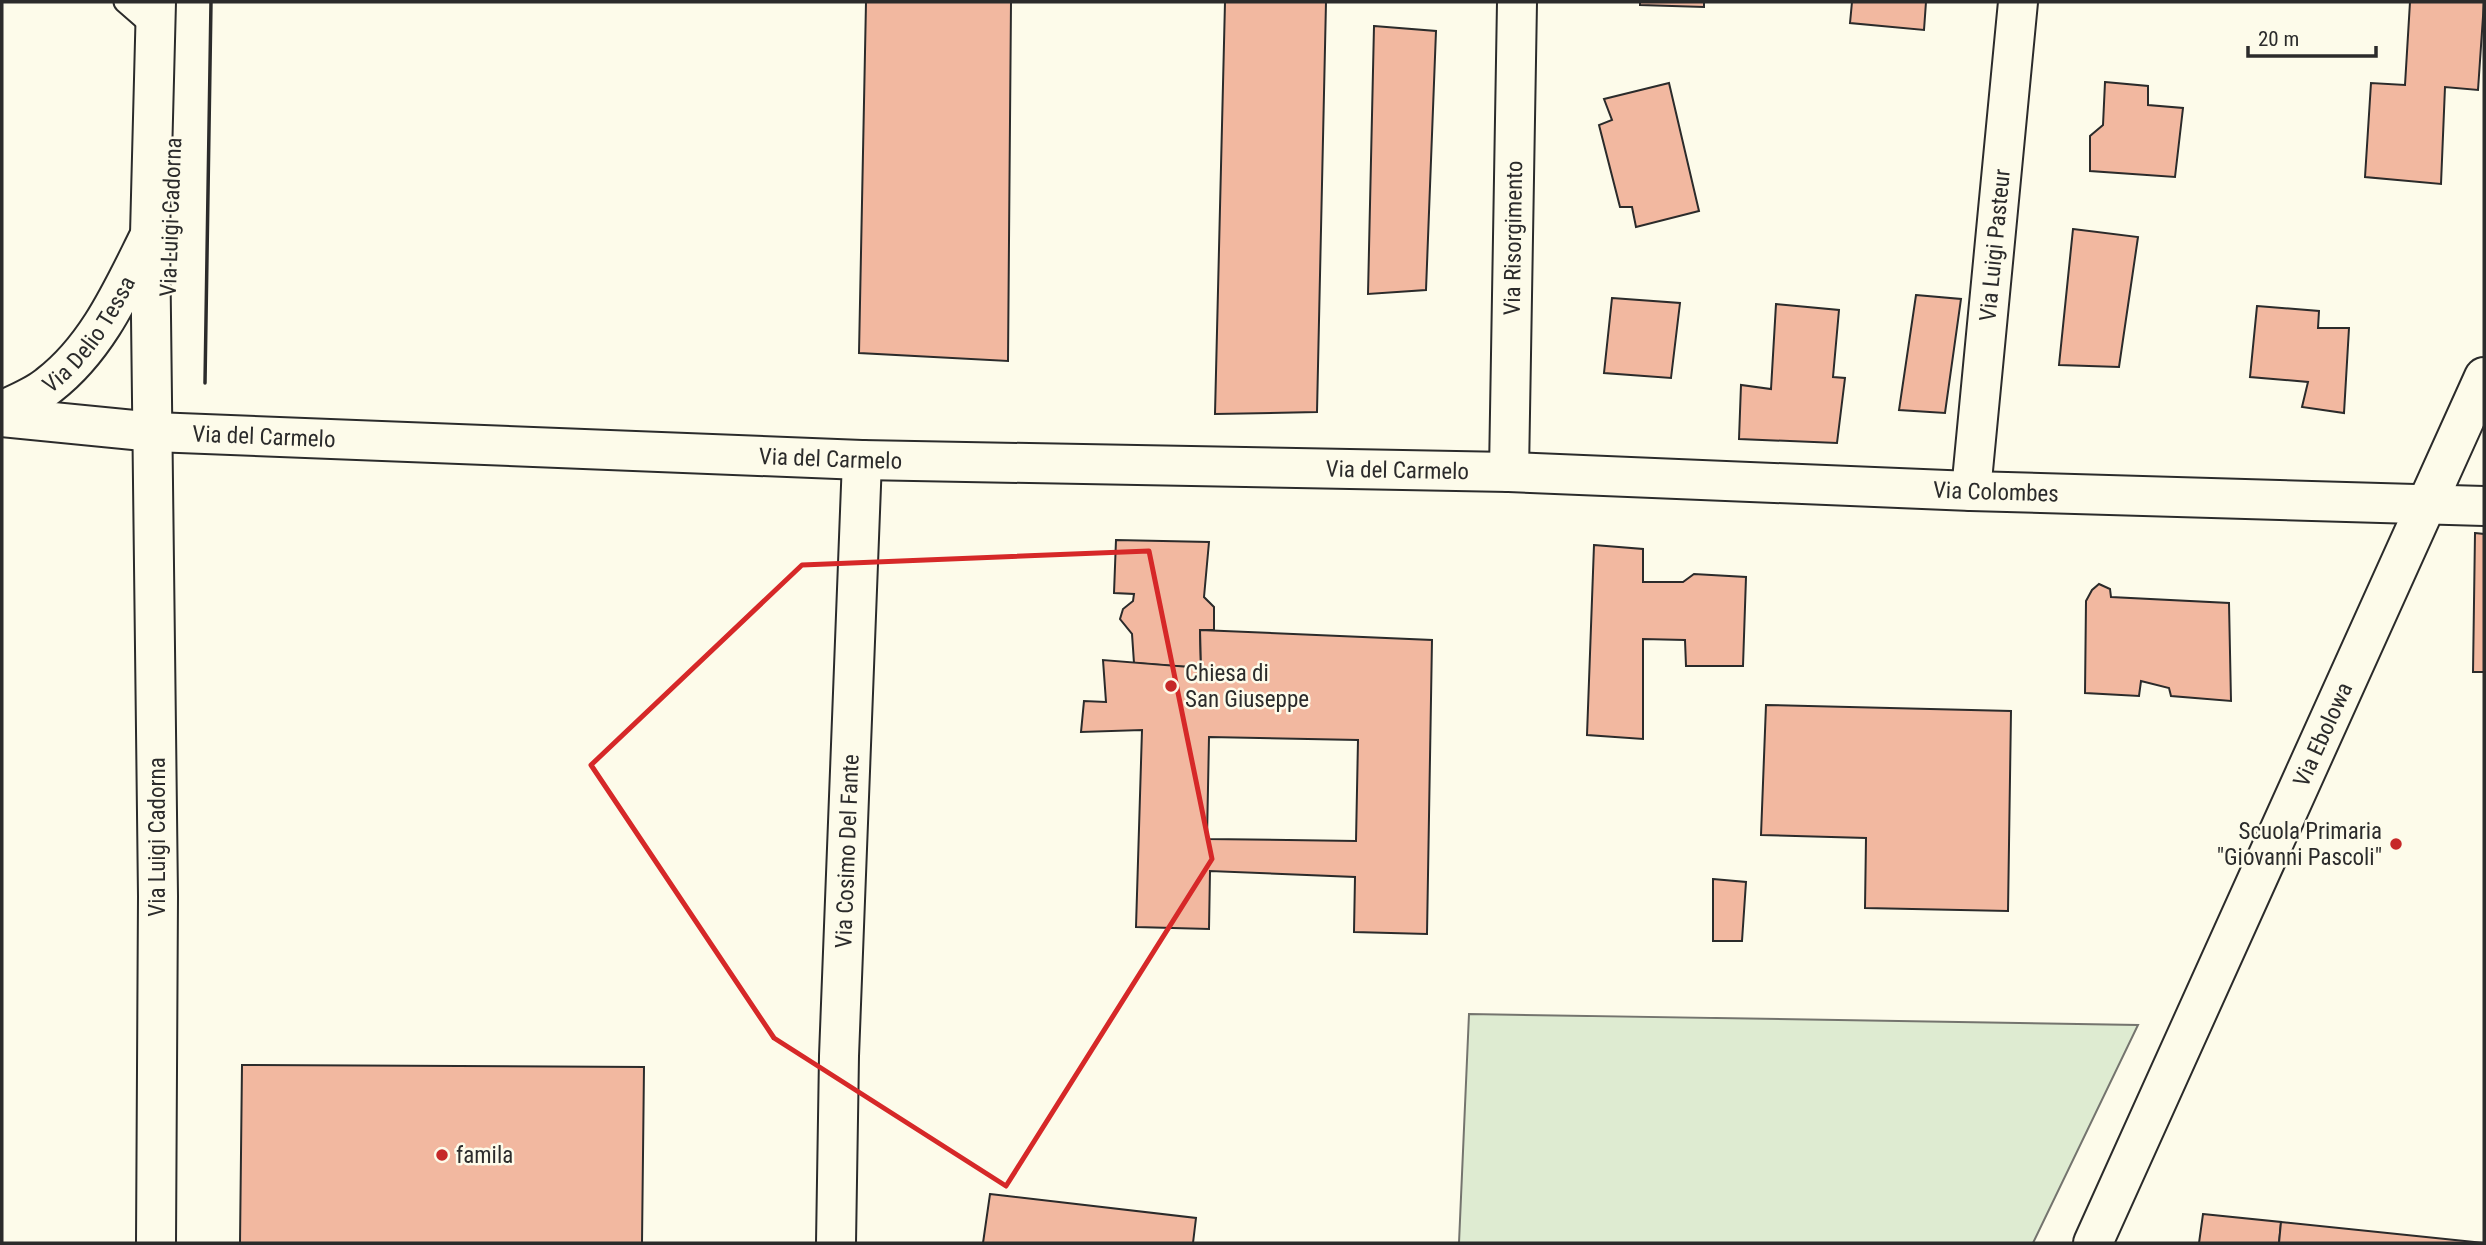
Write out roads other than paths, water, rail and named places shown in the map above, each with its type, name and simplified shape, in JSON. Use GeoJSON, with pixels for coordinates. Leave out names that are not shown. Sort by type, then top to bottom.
{"type":"FeatureCollection","features":[{"type":"Feature","properties":{"kind":"street","name":"Via Risorgimento"},"geometry":{"type":"LineString","coordinates":[[1509,472],[1517,2]]}},
{"type":"Feature","properties":{"kind":"street","name":"Via Luigi Pasteur"},"geometry":{"type":"LineString","coordinates":[[1971,491],[2018,2]]}},
{"type":"Feature","properties":{"kind":"street","name":"Via Luigi Cadorna"},"geometry":{"type":"LineString","coordinates":[[156,1243],[158,896],[150,234],[163,11]]}},
{"type":"Feature","properties":{"kind":"street","name":"Via Luigi Cadorna"},"geometry":{"type":"LineString","coordinates":[[154,432],[173,259],[163,11]]}},
{"type":"Feature","properties":{"kind":"street","name":"Via Delio Tessa"},"geometry":{"type":"LineString","coordinates":[[2,411],[48,386],[84,352],[114,305],[150,234]]}},
{"type":"Feature","properties":{"kind":"street","name":"Via Ebolowa"},"geometry":{"type":"LineString","coordinates":[[2093,1243],[2484,377]]}},
{"type":"Feature","properties":{"kind":"street","name":"Via Delio Tessa"},"geometry":{"type":"LineString","coordinates":[[2,417],[154,432]]}},
{"type":"Feature","properties":{"kind":"street","name":"Via del Carmelo"},"geometry":{"type":"LineString","coordinates":[[154,432],[862,460],[1509,472]]}},
{"type":"Feature","properties":{"kind":"street","name":"Via Cosimo Del Fante"},"geometry":{"type":"LineString","coordinates":[[836,1243],[839,1056],[862,460]]}},
{"type":"Feature","properties":{"kind":"street","name":"Via Colombes"},"geometry":{"type":"LineString","coordinates":[[1509,472],[1971,491],[2484,506]]}},
{"type":"Feature","properties":{"kind":"lane"},"geometry":{"type":"LineString","coordinates":[[124,2],[163,11]]}},
{"type":"Feature","properties":{"kind":"place","name":"Chiesa di San Giuseppe"},"geometry":{"type":"Point","coordinates":[1171,686]}},
{"type":"Feature","properties":{"kind":"place","name":"Scuola Primaria \"Giovanni Pascoli\""},"geometry":{"type":"Point","coordinates":[2396,844]}},
{"type":"Feature","properties":{"kind":"place","name":"famila"},"geometry":{"type":"Point","coordinates":[442,1155]}}]}
